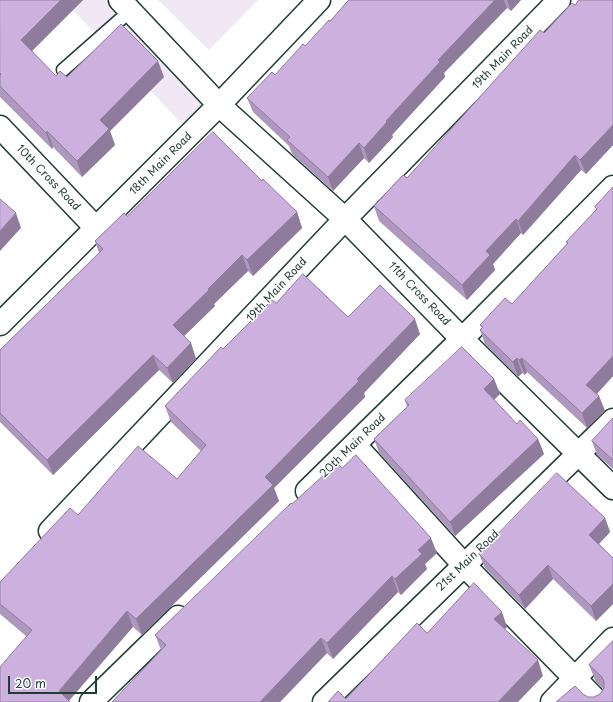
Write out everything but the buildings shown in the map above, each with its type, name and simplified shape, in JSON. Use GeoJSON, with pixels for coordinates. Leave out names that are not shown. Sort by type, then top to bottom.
{"type":"FeatureCollection","features":[{"type":"Feature","properties":{"kind":"street","name":"18th Main Road"},"geometry":{"type":"LineString","coordinates":[[0,324],[220,105],[319,0]]}},
{"type":"Feature","properties":{"kind":"street","name":"19th Main Road"},"geometry":{"type":"LineString","coordinates":[[38,544],[345,219],[559,0]]}},
{"type":"Feature","properties":{"kind":"street","name":"11th Cross Road"},"geometry":{"type":"LineString","coordinates":[[125,6],[220,105],[345,219],[462,339],[613,488]]}},
{"type":"Feature","properties":{"kind":"street","name":"10th Cross Road"},"geometry":{"type":"LineString","coordinates":[[0,127],[96,228]]}},
{"type":"Feature","properties":{"kind":"street","name":"20th Main Road"},"geometry":{"type":"LineString","coordinates":[[293,505],[613,188]]}},
{"type":"Feature","properties":{"kind":"street","name":"21st Main Road"},"geometry":{"type":"LineString","coordinates":[[324,702],[613,420]]}},
{"type":"Feature","properties":{"kind":"street"},"geometry":{"type":"LineString","coordinates":[[355,445],[464,565],[598,702]]}},
{"type":"Feature","properties":{"kind":"street"},"geometry":{"type":"LineString","coordinates":[[91,702],[192,603]]}},
{"type":"Feature","properties":{"kind":"street"},"geometry":{"type":"LineString","coordinates":[[552,702],[613,639]]}},
{"type":"Feature","properties":{"kind":"lane"},"geometry":{"type":"LineString","coordinates":[[63,70],[125,6]]}},
{"type":"Feature","properties":{"kind":"shaded area"},"geometry":{"type":"Polygon","coordinates":[[[63,0],[116,0],[219,105],[191,133],[63,0]]]}},
{"type":"Feature","properties":{"kind":"shaded area"},"geometry":{"type":"Polygon","coordinates":[[[158,0],[258,0],[209,50],[158,0]]]}}]}
